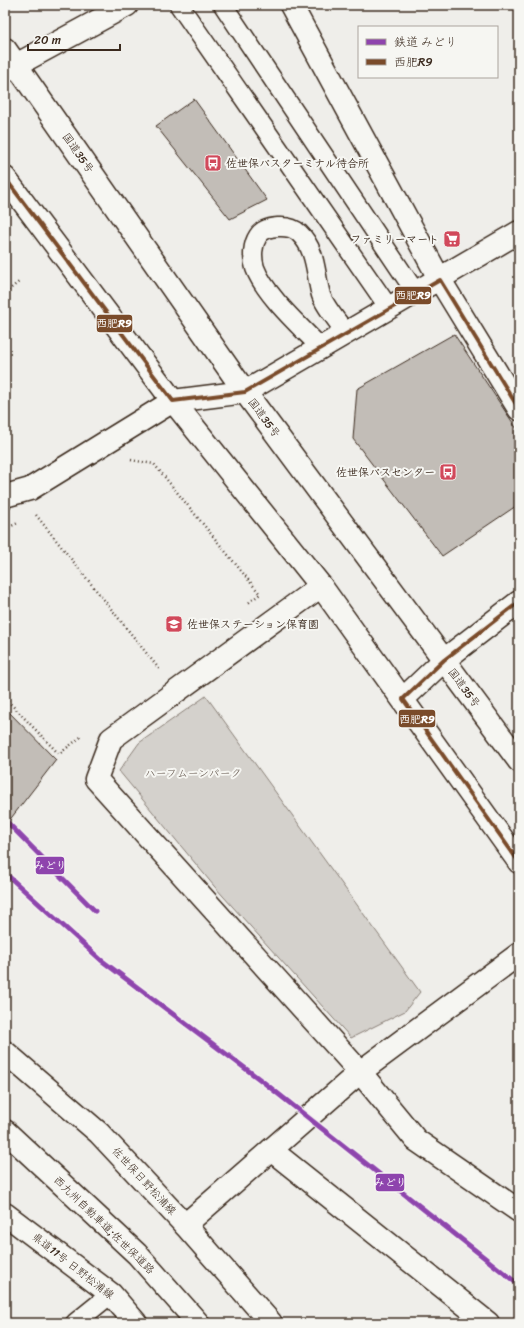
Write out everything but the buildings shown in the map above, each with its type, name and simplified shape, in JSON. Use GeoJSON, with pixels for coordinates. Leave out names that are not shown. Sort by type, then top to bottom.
{"type":"FeatureCollection","features":[{"type":"Feature","properties":{"kind":"main road"},"geometry":{"type":"LineString","coordinates":[[9,62],[127,5]]}},
{"type":"Feature","properties":{"kind":"main road"},"geometry":{"type":"LineString","coordinates":[[291,5],[440,280],[519,409]]}},
{"type":"Feature","properties":{"kind":"main road","name":"国道35号"},"geometry":{"type":"LineString","coordinates":[[9,62],[245,392],[519,761]]}},
{"type":"Feature","properties":{"kind":"main road"},"geometry":{"type":"LineString","coordinates":[[5,178],[173,402],[321,586],[519,862]]}},
{"type":"Feature","properties":{"kind":"main road"},"geometry":{"type":"LineString","coordinates":[[5,496],[30,489],[173,402],[245,392],[440,280],[519,232]]}},
{"type":"Feature","properties":{"kind":"main road"},"geometry":{"type":"LineString","coordinates":[[321,586],[111,739],[96,779],[360,1072],[416,1140],[519,1212]]}},
{"type":"Feature","properties":{"kind":"main road"},"geometry":{"type":"LineString","coordinates":[[403,699],[444,660],[519,602]]}},
{"type":"Feature","properties":{"kind":"main road"},"geometry":{"type":"LineString","coordinates":[[185,1225],[360,1072],[519,954]]}},
{"type":"Feature","properties":{"kind":"main road","name":"佐世保日野松浦線"},"geometry":{"type":"LineString","coordinates":[[5,1052],[99,1133],[185,1225],[271,1323]]}},
{"type":"Feature","properties":{"kind":"main road","name":"西九州自動車道;佐世保道路"},"geometry":{"type":"LineString","coordinates":[[5,1131],[137,1254],[198,1323]]}},
{"type":"Feature","properties":{"kind":"main road"},"geometry":{"type":"LineString","coordinates":[[271,1150],[488,1323]]}},
{"type":"Feature","properties":{"kind":"main road","name":"県道11号 日野松浦線"},"geometry":{"type":"LineString","coordinates":[[5,1214],[111,1294],[136,1323]]}},
{"type":"Feature","properties":{"kind":"lane"},"geometry":{"type":"LineString","coordinates":[[179,5],[389,308]]}},
{"type":"Feature","properties":{"kind":"lane"},"geometry":{"type":"LineString","coordinates":[[223,5],[416,293]]}},
{"type":"Feature","properties":{"kind":"lane"},"geometry":{"type":"LineString","coordinates":[[321,348],[273,298],[255,268],[252,249],[258,235],[269,229],[284,227],[299,232],[313,251],[322,297],[346,333]]}},
{"type":"Feature","properties":{"kind":"lane"},"geometry":{"type":"LineString","coordinates":[[75,1323],[111,1294]]}},
{"type":"Feature","properties":{"kind":"path"},"geometry":{"type":"LineString","coordinates":[[5,293],[20,281]]}},
{"type":"Feature","properties":{"kind":"path"},"geometry":{"type":"LineString","coordinates":[[128,460],[154,464],[260,594],[241,608]]}},
{"type":"Feature","properties":{"kind":"path"},"geometry":{"type":"LineString","coordinates":[[30,517],[40,511]]}},
{"type":"Feature","properties":{"kind":"path"},"geometry":{"type":"LineString","coordinates":[[36,514],[162,672]]}},
{"type":"Feature","properties":{"kind":"path"},"geometry":{"type":"LineString","coordinates":[[5,529],[24,520]]}},
{"type":"Feature","properties":{"kind":"path"},"geometry":{"type":"LineString","coordinates":[[5,698],[59,754],[83,735]]}},
{"type":"Feature","properties":{"kind":"green space","name":"ハーフムーンパーク"},"geometry":{"type":"Polygon","coordinates":[[[206,696],[420,992],[405,1011],[351,1038],[214,886],[119,771],[139,743],[206,696]]]}},
{"type":"Feature","properties":{"kind":"rail line","name":"みどり"},"geometry":{"type":"LineString","coordinates":[[5,820],[95,911]]}},
{"type":"Feature","properties":{"kind":"rail line","name":"みどり"},"geometry":{"type":"LineString","coordinates":[[5,873],[101,960],[262,1081],[519,1285]]}},
{"type":"Feature","properties":{"kind":"transit line","name":"西肥R9"},"geometry":{"type":"LineString","coordinates":[[5,178],[173,401],[245,392],[440,280],[519,409]]}},
{"type":"Feature","properties":{"kind":"transit line","name":"西肥R9"},"geometry":{"type":"LineString","coordinates":[[519,602],[444,660],[403,699],[519,862]]}},
{"type":"Feature","properties":{"kind":"place","name":"佐世保バスターミナル待合所"},"geometry":{"type":"Point","coordinates":[213,163]}},
{"type":"Feature","properties":{"kind":"place","name":"ファミリーマート"},"geometry":{"type":"Point","coordinates":[452,239]}},
{"type":"Feature","properties":{"kind":"place","name":"佐世保バスセンター"},"geometry":{"type":"Point","coordinates":[448,472]}},
{"type":"Feature","properties":{"kind":"place","name":"佐世保ステーション保育園"},"geometry":{"type":"Point","coordinates":[174,624]}}]}
